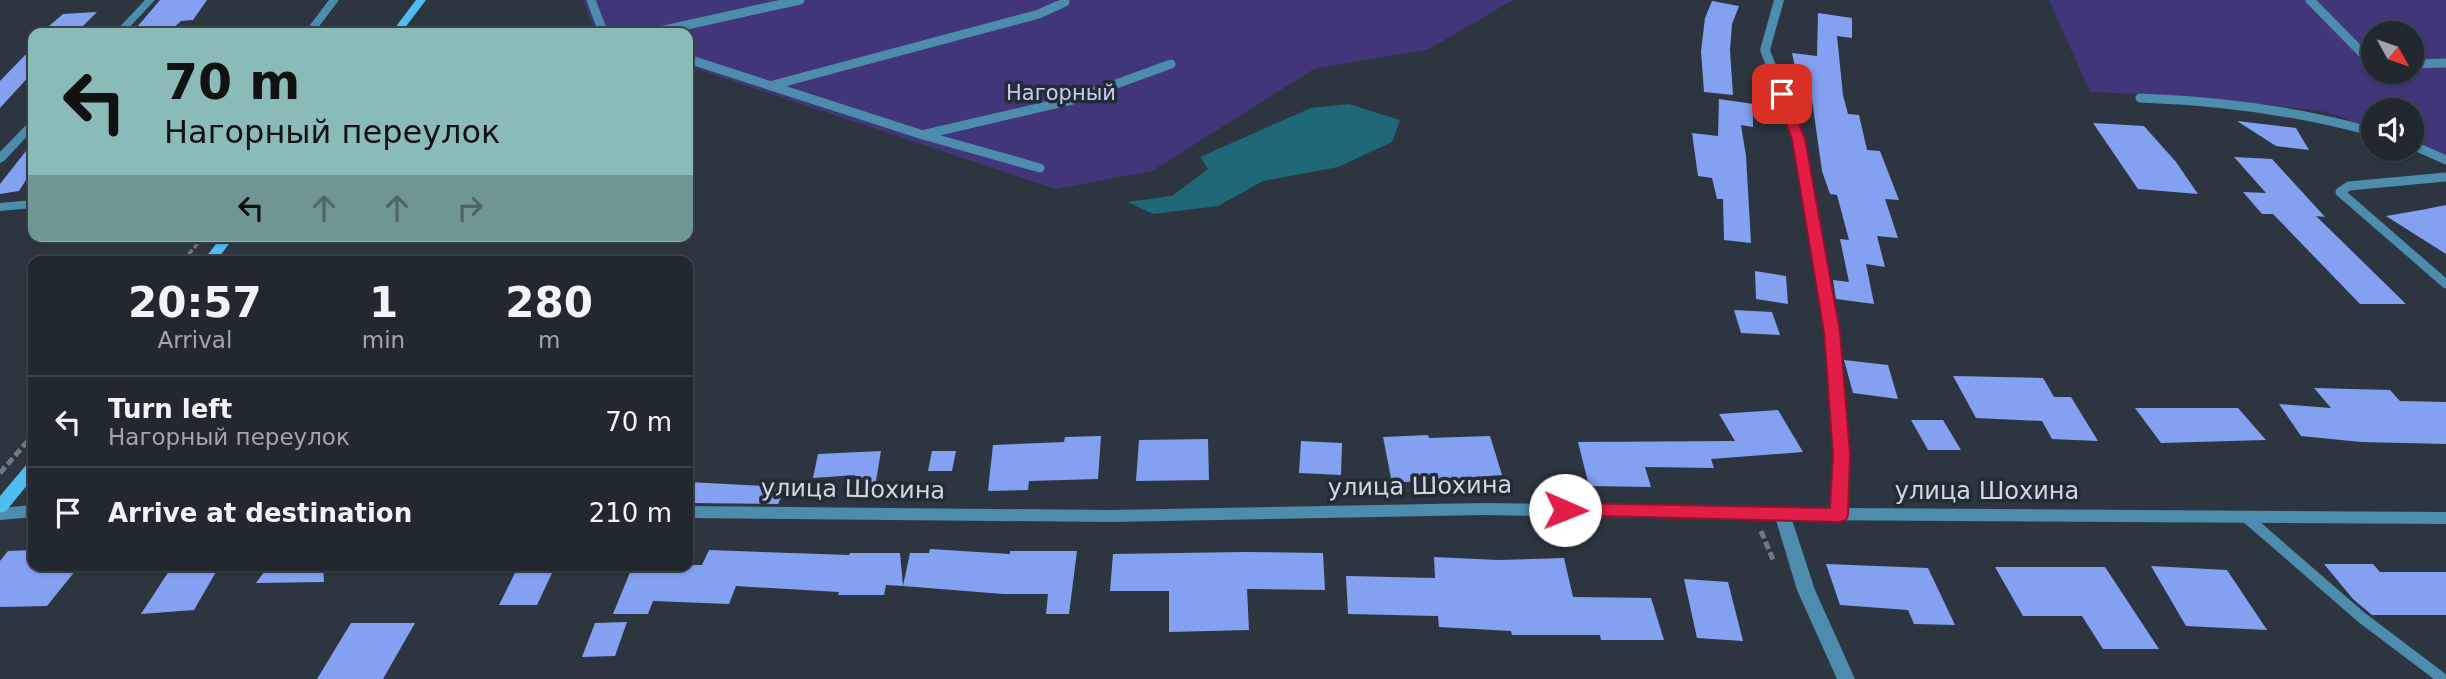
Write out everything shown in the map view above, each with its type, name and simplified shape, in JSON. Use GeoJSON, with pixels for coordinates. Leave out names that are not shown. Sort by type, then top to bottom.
{"type":"FeatureCollection","features":[{"type":"Feature","properties":{"kind":"main road"},"geometry":{"type":"LineString","coordinates":[[400,28],[421,0]]}},
{"type":"Feature","properties":{"kind":"main road"},"geometry":{"type":"LineString","coordinates":[[213,256],[224,242]]}},
{"type":"Feature","properties":{"kind":"main road"},"geometry":{"type":"LineString","coordinates":[[0,507],[28,474]]}},
{"type":"Feature","properties":{"kind":"street"},"geometry":{"type":"LineString","coordinates":[[124,28],[150,0]]}},
{"type":"Feature","properties":{"kind":"street"},"geometry":{"type":"LineString","coordinates":[[313,28],[334,0]]}},
{"type":"Feature","properties":{"kind":"street"},"geometry":{"type":"LineString","coordinates":[[1779,0],[1765,50],[1798,139],[1832,332],[1842,454],[1839,515]]}},
{"type":"Feature","properties":{"kind":"street"},"geometry":{"type":"LineString","coordinates":[[0,159],[28,129]]}},
{"type":"Feature","properties":{"kind":"street"},"geometry":{"type":"LineString","coordinates":[[0,207],[28,204]]}},
{"type":"Feature","properties":{"kind":"street","name":"улица Шохина"},"geometry":{"type":"LineString","coordinates":[[693,512],[1110,516],[1484,509],[1839,515],[2446,518]]}},
{"type":"Feature","properties":{"kind":"street"},"geometry":{"type":"LineString","coordinates":[[0,514],[28,511]]}},
{"type":"Feature","properties":{"kind":"street"},"geometry":{"type":"LineString","coordinates":[[1782,514],[1806,590],[1846,679]]}},
{"type":"Feature","properties":{"kind":"lane"},"geometry":{"type":"LineString","coordinates":[[591,0],[602,28]]}},
{"type":"Feature","properties":{"kind":"lane"},"geometry":{"type":"LineString","coordinates":[[673,28],[800,0]]}},
{"type":"Feature","properties":{"kind":"lane"},"geometry":{"type":"LineString","coordinates":[[773,85],[1039,14],[1065,2],[1063,0]]}},
{"type":"Feature","properties":{"kind":"lane"},"geometry":{"type":"LineString","coordinates":[[2310,0],[2361,52]]}},
{"type":"Feature","properties":{"kind":"lane"},"geometry":{"type":"LineString","coordinates":[[693,61],[923,135],[1041,168]]}},
{"type":"Feature","properties":{"kind":"lane"},"geometry":{"type":"LineString","coordinates":[[2424,64],[2446,63]]}},
{"type":"Feature","properties":{"kind":"lane"},"geometry":{"type":"LineString","coordinates":[[923,135],[1072,100],[1171,64]]}},
{"type":"Feature","properties":{"kind":"lane"},"geometry":{"type":"LineString","coordinates":[[2140,98],[2187,99],[2330,118],[2361,128]]}},
{"type":"Feature","properties":{"kind":"lane"},"geometry":{"type":"LineString","coordinates":[[2424,150],[2446,160]]}},
{"type":"Feature","properties":{"kind":"lane"},"geometry":{"type":"LineString","coordinates":[[2446,177],[2349,186],[2340,192],[2446,284]]}},
{"type":"Feature","properties":{"kind":"lane"},"geometry":{"type":"LineString","coordinates":[[2246,517],[2361,617],[2444,679]]}},
{"type":"Feature","properties":{"kind":"path"},"geometry":{"type":"LineString","coordinates":[[187,256],[199,242]]}},
{"type":"Feature","properties":{"kind":"path"},"geometry":{"type":"LineString","coordinates":[[0,473],[28,441]]}},
{"type":"Feature","properties":{"kind":"green space","name":"Нагорный"},"geometry":{"type":"Polygon","coordinates":[[[583,0],[1513,0],[1429,49],[1314,69],[1152,171],[1056,189],[693,68],[693,28],[594,28],[583,0]]]}},
{"type":"Feature","properties":{"kind":"green space"},"geometry":{"type":"Polygon","coordinates":[[[2049,0],[2446,0],[2446,155],[2424,147],[2424,98],[2361,98],[2361,125],[2327,112],[2194,96],[2090,92],[2049,0]]]}},
{"type":"Feature","properties":{"kind":"water"},"geometry":{"type":"Polygon","coordinates":[[[1349,104],[1400,120],[1392,142],[1338,167],[1263,181],[1218,206],[1153,214],[1128,202],[1172,196],[1208,169],[1200,157],[1311,108],[1349,104]]]}},
{"type":"Feature","properties":{"kind":"building"},"geometry":{"type":"Polygon","coordinates":[[[160,0],[207,0],[193,20],[181,21],[173,28],[136,28],[160,0]]]}},
{"type":"Feature","properties":{"kind":"building"},"geometry":{"type":"Polygon","coordinates":[[[1712,1],[1739,6],[1732,24],[1730,50],[1733,95],[1704,92],[1701,51],[1705,18],[1712,1]]]}},
{"type":"Feature","properties":{"kind":"building"},"geometry":{"type":"Polygon","coordinates":[[[97,12],[81,28],[47,28],[63,14],[97,12]]]}},
{"type":"Feature","properties":{"kind":"building"},"geometry":{"type":"Polygon","coordinates":[[[1818,13],[1852,18],[1852,38],[1837,36],[1843,95],[1848,114],[1859,115],[1867,150],[1880,151],[1899,200],[1885,199],[1898,238],[1877,236],[1885,267],[1866,264],[1874,304],[1836,299],[1833,280],[1849,282],[1840,239],[1849,240],[1837,195],[1830,194],[1822,171],[1812,100],[1802,99],[1792,53],[1817,56],[1818,13]]]}},
{"type":"Feature","properties":{"kind":"building"},"geometry":{"type":"Polygon","coordinates":[[[28,52],[28,77],[0,108],[0,81],[28,52]]]}},
{"type":"Feature","properties":{"kind":"building"},"geometry":{"type":"Polygon","coordinates":[[[1719,99],[1753,104],[1753,127],[1741,125],[1746,156],[1751,243],[1724,240],[1723,199],[1717,199],[1712,178],[1698,176],[1692,133],[1718,136],[1719,99]]]}},
{"type":"Feature","properties":{"kind":"building"},"geometry":{"type":"Polygon","coordinates":[[[2237,121],[2296,128],[2309,150],[2276,146],[2237,121]]]}},
{"type":"Feature","properties":{"kind":"building"},"geometry":{"type":"Polygon","coordinates":[[[2093,123],[2144,126],[2176,162],[2198,194],[2138,189],[2093,123]]]}},
{"type":"Feature","properties":{"kind":"building"},"geometry":{"type":"Polygon","coordinates":[[[28,148],[28,177],[19,191],[0,194],[0,184],[28,148]]]}},
{"type":"Feature","properties":{"kind":"building"},"geometry":{"type":"Polygon","coordinates":[[[2234,157],[2272,159],[2325,217],[2316,216],[2406,304],[2360,304],[2273,214],[2262,214],[2243,192],[2266,193],[2234,157]]]}},
{"type":"Feature","properties":{"kind":"building"},"geometry":{"type":"Polygon","coordinates":[[[2446,205],[2446,254],[2386,216],[2421,210],[2446,205]]]}},
{"type":"Feature","properties":{"kind":"building"},"geometry":{"type":"Polygon","coordinates":[[[1755,271],[1786,276],[1788,304],[1756,299],[1755,271]]]}},
{"type":"Feature","properties":{"kind":"building"},"geometry":{"type":"Polygon","coordinates":[[[1734,310],[1772,312],[1780,335],[1741,333],[1734,310]]]}},
{"type":"Feature","properties":{"kind":"building"},"geometry":{"type":"Polygon","coordinates":[[[1844,360],[1888,365],[1898,399],[1853,393],[1844,360]]]}},
{"type":"Feature","properties":{"kind":"building"},"geometry":{"type":"Polygon","coordinates":[[[1953,376],[2043,378],[2054,397],[2071,397],[2098,441],[2052,439],[2042,421],[1976,418],[1953,376]]]}},
{"type":"Feature","properties":{"kind":"building"},"geometry":{"type":"Polygon","coordinates":[[[2314,388],[2390,390],[2400,401],[2446,402],[2446,444],[2361,442],[2301,436],[2279,404],[2331,408],[2314,388]]]}},
{"type":"Feature","properties":{"kind":"building"},"geometry":{"type":"Polygon","coordinates":[[[2135,408],[2238,408],[2266,440],[2161,443],[2135,408]]]}},
{"type":"Feature","properties":{"kind":"building"},"geometry":{"type":"Polygon","coordinates":[[[1778,410],[1803,452],[1711,459],[1714,468],[1645,467],[1651,487],[1589,486],[1578,442],[1735,441],[1719,414],[1778,410]]]}},
{"type":"Feature","properties":{"kind":"building"},"geometry":{"type":"Polygon","coordinates":[[[1911,420],[1943,420],[1961,450],[1928,450],[1911,420]]]}},
{"type":"Feature","properties":{"kind":"building"},"geometry":{"type":"Polygon","coordinates":[[[1428,435],[1429,438],[1490,436],[1502,475],[1392,483],[1383,437],[1428,435]]]}},
{"type":"Feature","properties":{"kind":"building"},"geometry":{"type":"Polygon","coordinates":[[[1101,436],[1098,479],[1029,481],[1028,490],[988,491],[993,445],[1064,442],[1065,437],[1101,436]]]}},
{"type":"Feature","properties":{"kind":"building"},"geometry":{"type":"Polygon","coordinates":[[[1208,439],[1209,480],[1136,481],[1139,440],[1208,439]]]}},
{"type":"Feature","properties":{"kind":"building"},"geometry":{"type":"Polygon","coordinates":[[[1301,441],[1342,443],[1341,475],[1299,473],[1301,441]]]}},
{"type":"Feature","properties":{"kind":"building"},"geometry":{"type":"Polygon","coordinates":[[[881,451],[874,493],[856,496],[855,475],[813,478],[818,454],[881,451]]]}},
{"type":"Feature","properties":{"kind":"building"},"geometry":{"type":"Polygon","coordinates":[[[932,451],[956,451],[952,471],[928,471],[932,451]]]}},
{"type":"Feature","properties":{"kind":"building"},"geometry":{"type":"Polygon","coordinates":[[[693,482],[786,487],[778,504],[693,503],[693,482]]]}},
{"type":"Feature","properties":{"kind":"building"},"geometry":{"type":"Polygon","coordinates":[[[930,549],[1010,554],[1010,551],[1077,551],[1069,614],[1046,614],[1048,594],[1003,594],[903,586],[910,553],[929,553],[930,549]]]}},
{"type":"Feature","properties":{"kind":"building"},"geometry":{"type":"Polygon","coordinates":[[[28,550],[28,571],[75,571],[47,606],[0,607],[0,561],[8,551],[28,550]]]}},
{"type":"Feature","properties":{"kind":"building"},"geometry":{"type":"Polygon","coordinates":[[[709,550],[849,555],[900,553],[903,586],[886,585],[884,595],[838,595],[839,592],[736,586],[729,604],[653,601],[648,614],[613,614],[631,571],[693,571],[693,565],[702,565],[709,550]]]}},
{"type":"Feature","properties":{"kind":"building"},"geometry":{"type":"Polygon","coordinates":[[[1323,553],[1325,590],[1247,589],[1249,630],[1169,632],[1169,591],[1110,591],[1113,554],[1323,553]]]}},
{"type":"Feature","properties":{"kind":"building"},"geometry":{"type":"Polygon","coordinates":[[[1434,557],[1498,560],[1564,558],[1573,597],[1651,598],[1664,640],[1601,640],[1600,635],[1512,635],[1511,631],[1439,627],[1438,616],[1348,614],[1346,576],[1435,578],[1434,557]]]}},
{"type":"Feature","properties":{"kind":"building"},"geometry":{"type":"Polygon","coordinates":[[[1826,564],[1928,568],[1955,625],[1914,624],[1908,610],[1840,605],[1826,564]]]}},
{"type":"Feature","properties":{"kind":"building"},"geometry":{"type":"Polygon","coordinates":[[[2324,564],[2373,564],[2380,572],[2446,572],[2446,615],[2372,615],[2353,599],[2324,564]]]}},
{"type":"Feature","properties":{"kind":"building"},"geometry":{"type":"Polygon","coordinates":[[[2151,566],[2227,570],[2267,630],[2186,626],[2151,566]]]}},
{"type":"Feature","properties":{"kind":"building"},"geometry":{"type":"Polygon","coordinates":[[[1995,567],[2105,567],[2159,649],[2103,649],[2082,616],[2023,616],[1995,567]]]}},
{"type":"Feature","properties":{"kind":"building"},"geometry":{"type":"Polygon","coordinates":[[[169,571],[217,571],[194,610],[141,614],[169,571]]]}},
{"type":"Feature","properties":{"kind":"building"},"geometry":{"type":"Polygon","coordinates":[[[265,571],[323,571],[324,582],[256,583],[265,571]]]}},
{"type":"Feature","properties":{"kind":"building"},"geometry":{"type":"Polygon","coordinates":[[[516,571],[553,571],[537,605],[499,605],[516,571]]]}},
{"type":"Feature","properties":{"kind":"building"},"geometry":{"type":"Polygon","coordinates":[[[1684,579],[1728,582],[1743,641],[1697,638],[1684,579]]]}},
{"type":"Feature","properties":{"kind":"building"},"geometry":{"type":"Polygon","coordinates":[[[627,622],[615,656],[582,657],[595,623],[627,622]]]}},
{"type":"Feature","properties":{"kind":"building"},"geometry":{"type":"Polygon","coordinates":[[[351,623],[415,623],[383,679],[317,679],[351,623]]]}},
{"type":"Feature","properties":{"kind":"route"},"geometry":{"type":"LineString","coordinates":[[1565,510],[1839,515],[1842,454],[1832,332],[1798,139],[1782,94]]}}]}
